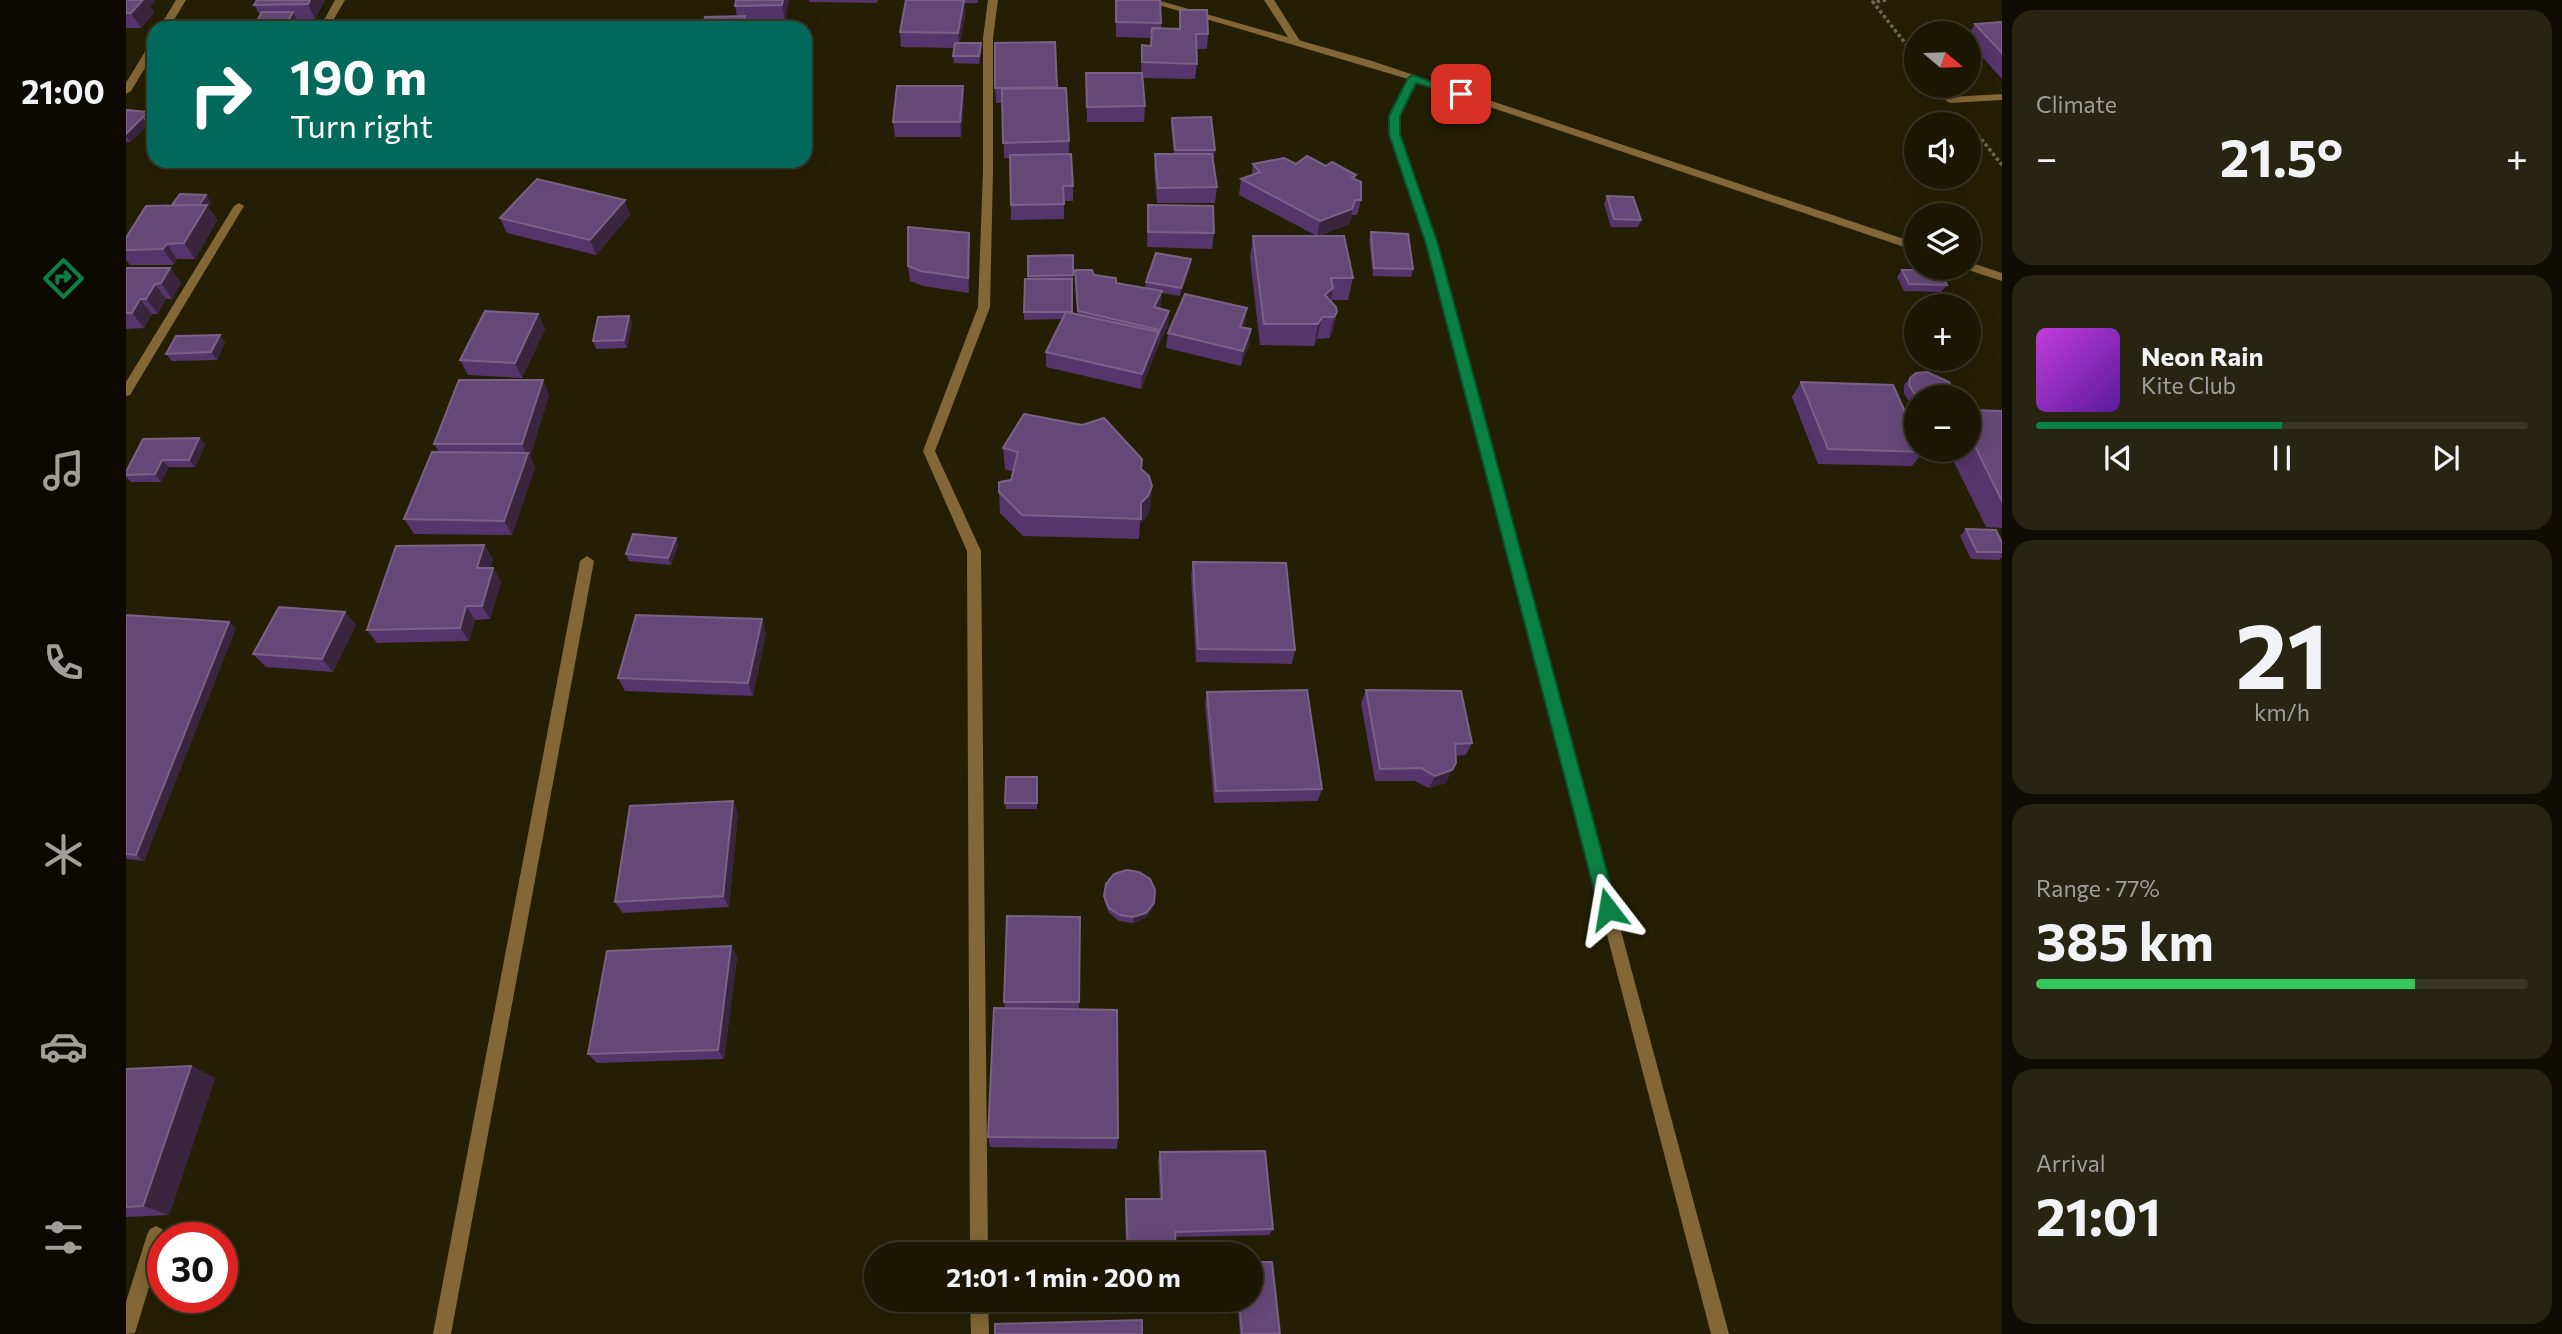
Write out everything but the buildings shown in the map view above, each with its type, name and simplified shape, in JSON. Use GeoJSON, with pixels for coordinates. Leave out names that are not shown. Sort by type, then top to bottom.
{"type":"FeatureCollection","features":[{"type":"Feature","properties":{"kind":"street"},"geometry":{"type":"LineString","coordinates":[[168,21],[181,0]]}},
{"type":"Feature","properties":{"kind":"street"},"geometry":{"type":"LineString","coordinates":[[329,21],[340,0]]}},
{"type":"Feature","properties":{"kind":"street"},"geometry":{"type":"LineString","coordinates":[[979,1242],[974,551],[929,451],[984,307],[988,37],[993,0]]}},
{"type":"Feature","properties":{"kind":"street"},"geometry":{"type":"LineString","coordinates":[[1147,0],[1295,41],[1413,78],[1904,243]]}},
{"type":"Feature","properties":{"kind":"street"},"geometry":{"type":"LineString","coordinates":[[1269,0],[1295,41]]}},
{"type":"Feature","properties":{"kind":"street"},"geometry":{"type":"LineString","coordinates":[[126,91],[147,56]]}},
{"type":"Feature","properties":{"kind":"street"},"geometry":{"type":"LineString","coordinates":[[1413,78],[1394,116],[1395,134],[1432,244],[1720,1334]]}},
{"type":"Feature","properties":{"kind":"street"},"geometry":{"type":"LineString","coordinates":[[1950,100],[2002,97]]}},
{"type":"Feature","properties":{"kind":"street"},"geometry":{"type":"LineString","coordinates":[[126,392],[239,206]]}},
{"type":"Feature","properties":{"kind":"street"},"geometry":{"type":"LineString","coordinates":[[1981,270],[2002,277]]}},
{"type":"Feature","properties":{"kind":"street"},"geometry":{"type":"LineString","coordinates":[[442,1334],[587,561]]}},
{"type":"Feature","properties":{"kind":"street"},"geometry":{"type":"LineString","coordinates":[[126,1333],[147,1264]]}},
{"type":"Feature","properties":{"kind":"street"},"geometry":{"type":"LineString","coordinates":[[979,1312],[979,1334]]}},
{"type":"Feature","properties":{"kind":"path"},"geometry":{"type":"LineString","coordinates":[[1886,0],[1873,2],[1904,42]]}},
{"type":"Feature","properties":{"kind":"route"},"geometry":{"type":"LineString","coordinates":[[1461,94],[1413,78],[1394,116],[1395,134],[1432,244],[1608,909]]}}]}
